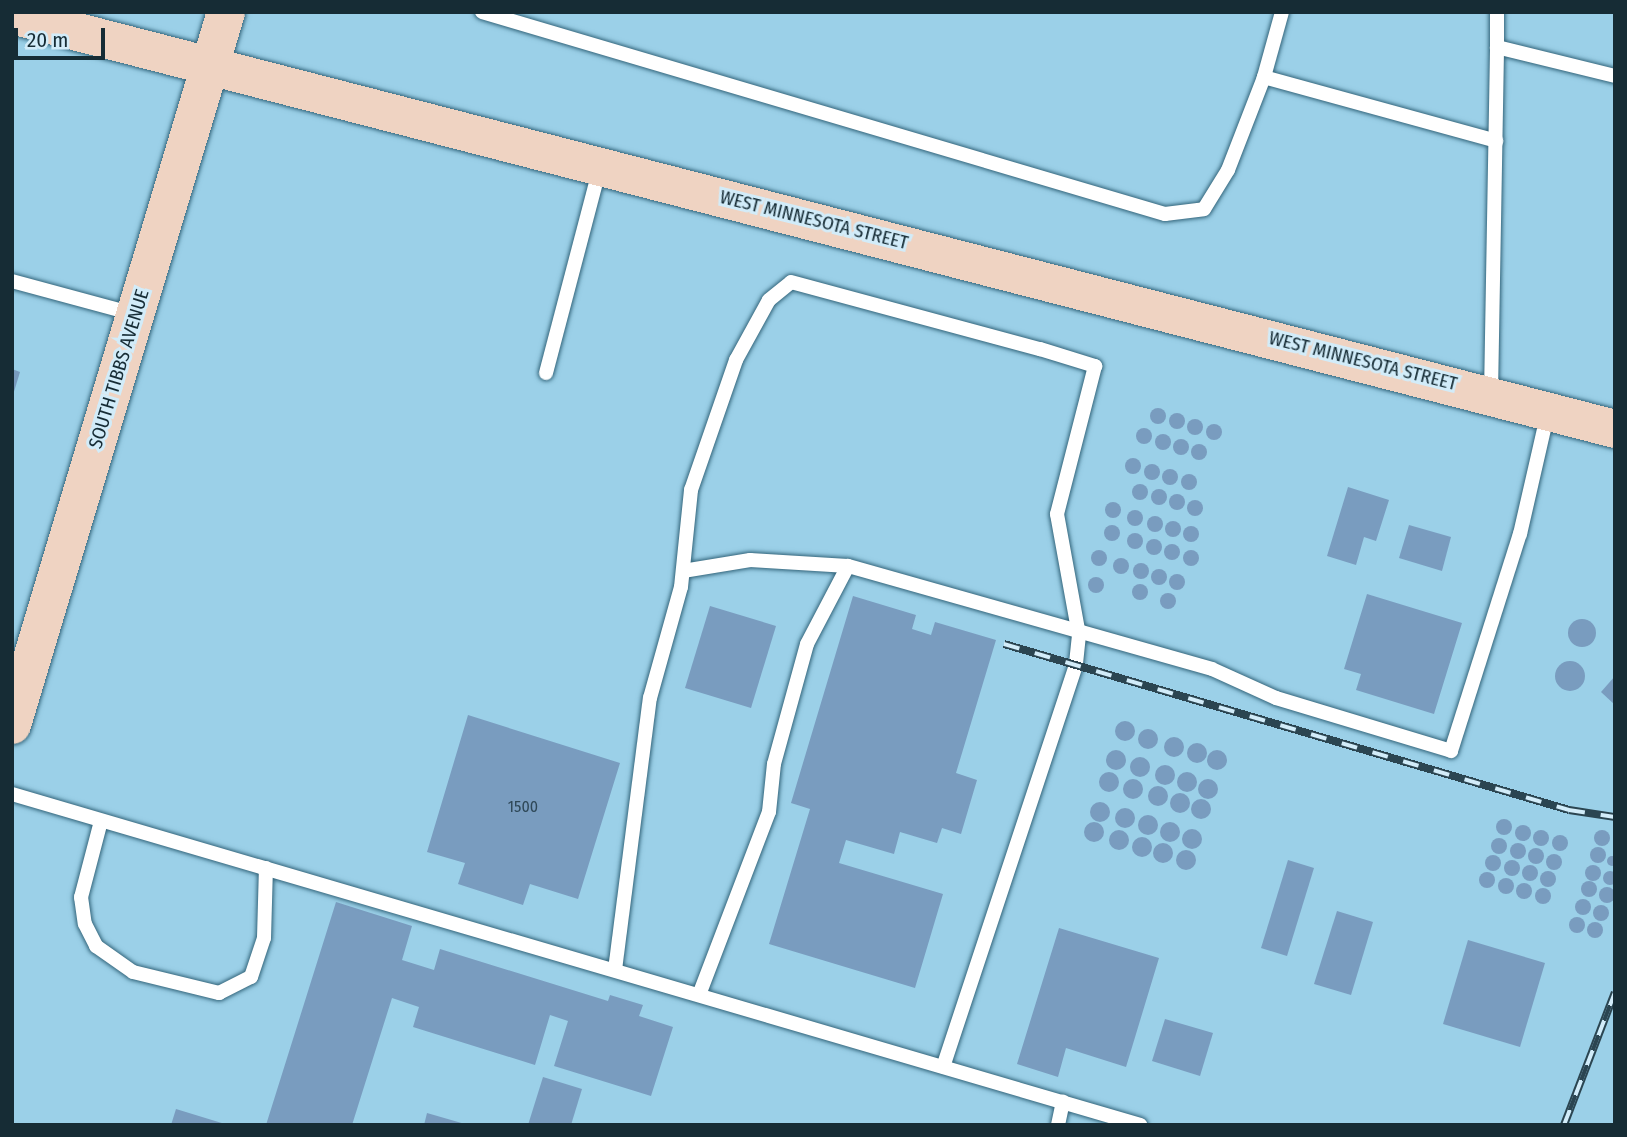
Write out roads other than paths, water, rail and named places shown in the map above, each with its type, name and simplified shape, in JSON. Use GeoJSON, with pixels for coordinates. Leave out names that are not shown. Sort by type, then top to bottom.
{"type":"FeatureCollection","features":[{"type":"Feature","properties":{"kind":"street","name":"SOUTH TIBBS AVENUE"},"geometry":{"type":"LineString","coordinates":[[12,724],[226,12]]}},
{"type":"Feature","properties":{"kind":"street","name":"WEST MINNESOTA STREET"},"geometry":{"type":"LineString","coordinates":[[12,15],[1491,394],[1615,429]]}},
{"type":"Feature","properties":{"kind":"lane"},"geometry":{"type":"LineString","coordinates":[[482,12],[1166,214],[1204,209],[1228,170],[1264,77],[1282,12]]}},
{"type":"Feature","properties":{"kind":"lane"},"geometry":{"type":"LineString","coordinates":[[1491,394],[1497,12]]}},
{"type":"Feature","properties":{"kind":"lane"},"geometry":{"type":"LineString","coordinates":[[1497,47],[1615,76]]}},
{"type":"Feature","properties":{"kind":"lane"},"geometry":{"type":"LineString","coordinates":[[1264,77],[1496,141]]}},
{"type":"Feature","properties":{"kind":"lane"},"geometry":{"type":"LineString","coordinates":[[546,373],[600,166]]}},
{"type":"Feature","properties":{"kind":"lane"},"geometry":{"type":"LineString","coordinates":[[12,281],[136,314]]}},
{"type":"Feature","properties":{"kind":"lane"},"geometry":{"type":"LineString","coordinates":[[615,970],[650,698],[683,571],[691,490],[736,360],[769,300],[791,282],[1095,366],[1057,514],[1079,635],[1076,665],[943,1067]]}},
{"type":"Feature","properties":{"kind":"lane"},"geometry":{"type":"LineString","coordinates":[[683,571],[750,559],[848,566],[1079,635],[1212,670],[1276,698],[1451,751],[1520,534],[1548,411]]}},
{"type":"Feature","properties":{"kind":"lane"},"geometry":{"type":"LineString","coordinates":[[699,995],[769,812],[774,764],[807,643],[848,566]]}},
{"type":"Feature","properties":{"kind":"lane"},"geometry":{"type":"LineString","coordinates":[[12,794],[1140,1125]]}},
{"type":"Feature","properties":{"kind":"lane"},"geometry":{"type":"LineString","coordinates":[[101,821],[81,897],[85,924],[96,946],[133,972],[219,993],[251,977],[264,938],[266,869]]}},
{"type":"Feature","properties":{"kind":"lane"},"geometry":{"type":"LineString","coordinates":[[1058,1125],[1063,1102]]}},
{"type":"Feature","properties":{"kind":"railway"},"geometry":{"type":"LineString","coordinates":[[1004,644],[1569,810],[1615,817]]}},
{"type":"Feature","properties":{"kind":"railway"},"geometry":{"type":"LineString","coordinates":[[1564,1125],[1615,992]]}}]}
